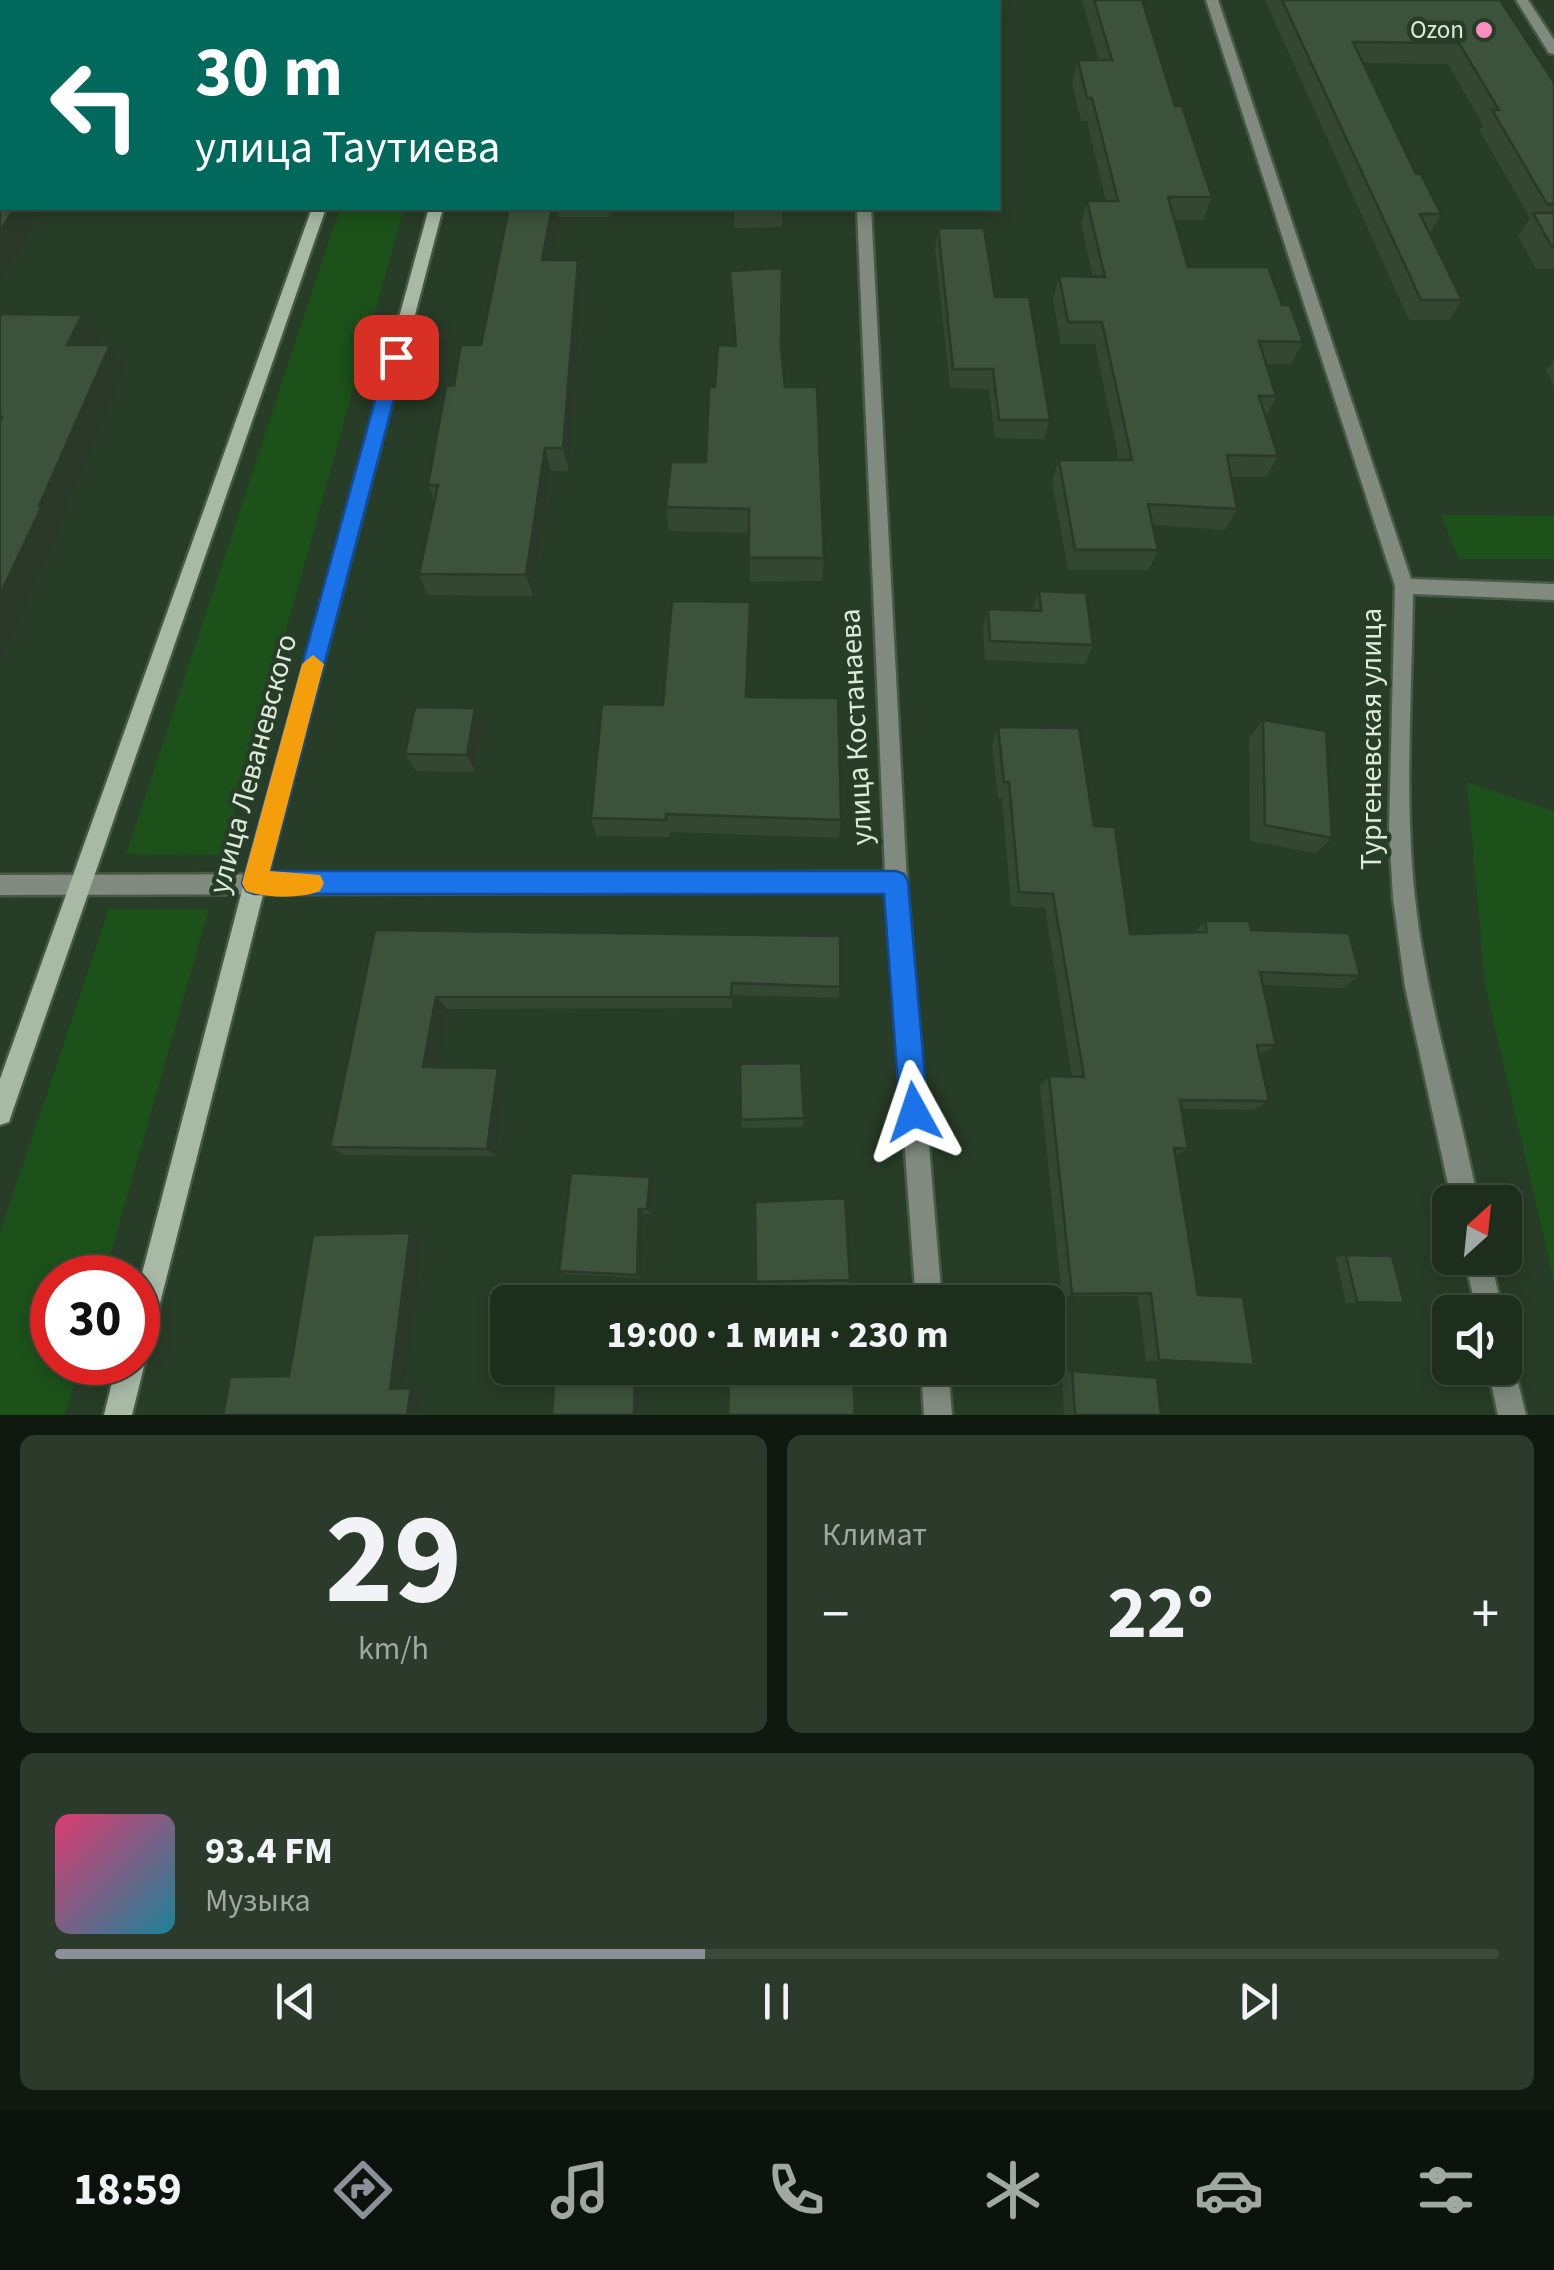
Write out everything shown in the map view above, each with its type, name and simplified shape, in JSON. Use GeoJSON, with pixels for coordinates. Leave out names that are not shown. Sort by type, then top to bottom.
{"type":"FeatureCollection","features":[{"type":"Feature","properties":{"kind":"street","name":"Тургеневская улица"},"geometry":{"type":"LineString","coordinates":[[1212,0],[1404,586],[1400,830],[1404,898],[1416,987],[1461,1185]]}},
{"type":"Feature","properties":{"kind":"street"},"geometry":{"type":"LineString","coordinates":[[1522,0],[1554,50]]}},
{"type":"Feature","properties":{"kind":"street"},"geometry":{"type":"LineString","coordinates":[[0,1113],[318,210]]}},
{"type":"Feature","properties":{"kind":"street","name":"улица Леваневского"},"geometry":{"type":"LineString","coordinates":[[159,1255],[254,883],[435,210]]}},
{"type":"Feature","properties":{"kind":"street","name":"улица Костанаева"},"geometry":{"type":"LineString","coordinates":[[864,210],[896,882],[928,1285]]}},
{"type":"Feature","properties":{"kind":"street"},"geometry":{"type":"LineString","coordinates":[[1404,586],[1554,592]]}},
{"type":"Feature","properties":{"kind":"street"},"geometry":{"type":"LineString","coordinates":[[0,885],[896,882]]}},
{"type":"Feature","properties":{"kind":"street"},"geometry":{"type":"LineString","coordinates":[[118,1415],[126,1385]]}},
{"type":"Feature","properties":{"kind":"street"},"geometry":{"type":"LineString","coordinates":[[935,1385],[938,1415]]}},
{"type":"Feature","properties":{"kind":"street"},"geometry":{"type":"LineString","coordinates":[[1506,1385],[1512,1415]]}},
{"type":"Feature","properties":{"kind":"green space"},"geometry":{"type":"Polygon","coordinates":[[[339,210],[403,210],[223,855],[126,854],[339,210]]]}},
{"type":"Feature","properties":{"kind":"green space"},"geometry":{"type":"Polygon","coordinates":[[[1441,515],[1554,516],[1554,559],[1459,559],[1441,515]]]}},
{"type":"Feature","properties":{"kind":"green space"},"geometry":{"type":"Polygon","coordinates":[[[1467,782],[1554,811],[1554,1281],[1485,985],[1467,782]]]}},
{"type":"Feature","properties":{"kind":"green space"},"geometry":{"type":"Polygon","coordinates":[[[109,909],[209,909],[110,1255],[30,1255],[30,1385],[74,1385],[65,1415],[0,1415],[0,1233],[109,909]]]}},
{"type":"Feature","properties":{"kind":"building"},"geometry":{"type":"Polygon","coordinates":[[[1094,0],[1142,0],[1175,106],[1182,106],[1212,197],[1168,197],[1188,267],[1268,267],[1282,305],[1290,305],[1303,342],[1259,341],[1276,396],[1259,396],[1278,456],[1227,455],[1237,509],[1148,504],[1158,550],[1075,550],[1059,460],[1132,460],[1102,322],[1068,322],[1059,276],[1105,277],[1087,201],[1118,201],[1092,98],[1087,98],[1078,60],[1112,60],[1094,0]]]}},
{"type":"Feature","properties":{"kind":"building"},"geometry":{"type":"Polygon","coordinates":[[[1282,0],[1500,0],[1554,82],[1554,204],[1547,204],[1492,110],[1499,110],[1459,43],[1353,42],[1416,174],[1421,174],[1441,214],[1420,214],[1462,300],[1421,300],[1282,0]]]}},
{"type":"Feature","properties":{"kind":"building"},"geometry":{"type":"Polygon","coordinates":[[[0,210],[13,210],[0,232],[0,210]]]}},
{"type":"Feature","properties":{"kind":"building"},"geometry":{"type":"Polygon","coordinates":[[[509,210],[552,210],[542,260],[578,260],[563,448],[545,448],[526,575],[419,574],[438,485],[428,485],[446,386],[454,385],[461,345],[481,345],[509,210]]]}},
{"type":"Feature","properties":{"kind":"building"},"geometry":{"type":"Polygon","coordinates":[[[1533,213],[1554,213],[1554,247],[1552,247],[1533,213]]]}},
{"type":"Feature","properties":{"kind":"building"},"geometry":{"type":"Polygon","coordinates":[[[938,228],[984,228],[995,297],[1029,297],[1050,420],[999,420],[993,369],[953,369],[938,228]]]}},
{"type":"Feature","properties":{"kind":"building"},"geometry":{"type":"Polygon","coordinates":[[[782,268],[781,348],[785,387],[817,387],[824,558],[749,558],[749,509],[666,507],[671,462],[706,462],[709,387],[715,387],[718,345],[736,346],[730,271],[782,268]]]}},
{"type":"Feature","properties":{"kind":"building"},"geometry":{"type":"Polygon","coordinates":[[[0,314],[82,315],[67,345],[110,345],[0,595],[2,417],[0,314]]]}},
{"type":"Feature","properties":{"kind":"building"},"geometry":{"type":"Polygon","coordinates":[[[1039,591],[1086,593],[1093,645],[990,641],[988,609],[1041,611],[1039,591]]]}},
{"type":"Feature","properties":{"kind":"building"},"geometry":{"type":"Polygon","coordinates":[[[672,601],[750,602],[746,697],[838,698],[841,820],[666,814],[666,820],[591,818],[602,704],[663,705],[672,601]]]}},
{"type":"Feature","properties":{"kind":"building"},"geometry":{"type":"Polygon","coordinates":[[[415,707],[475,708],[467,755],[405,754],[415,707]]]}},
{"type":"Feature","properties":{"kind":"building"},"geometry":{"type":"Polygon","coordinates":[[[1263,720],[1326,731],[1332,838],[1265,825],[1263,720]]]}},
{"type":"Feature","properties":{"kind":"building"},"geometry":{"type":"Polygon","coordinates":[[[998,727],[1079,728],[1094,826],[1115,827],[1130,934],[1207,932],[1205,921],[1249,921],[1251,930],[1349,933],[1360,976],[1260,972],[1276,1045],[1257,1045],[1269,1101],[1180,1100],[1188,1149],[1174,1148],[1198,1295],[1243,1297],[1254,1365],[1159,1360],[1151,1293],[1072,1294],[1049,1076],[1084,1077],[1053,894],[1019,892],[1009,782],[1004,782],[998,727]]]}},
{"type":"Feature","properties":{"kind":"building"},"geometry":{"type":"Polygon","coordinates":[[[375,930],[840,936],[840,987],[732,983],[731,997],[436,997],[423,1067],[498,1068],[487,1149],[330,1147],[375,930]]]}},
{"type":"Feature","properties":{"kind":"building"},"geometry":{"type":"Polygon","coordinates":[[[801,1063],[804,1118],[741,1120],[740,1064],[801,1063]]]}},
{"type":"Feature","properties":{"kind":"building"},"geometry":{"type":"Polygon","coordinates":[[[571,1173],[650,1177],[647,1209],[639,1209],[637,1275],[559,1271],[571,1173]]]}},
{"type":"Feature","properties":{"kind":"building"},"geometry":{"type":"Polygon","coordinates":[[[845,1198],[850,1280],[756,1282],[755,1202],[845,1198]]]}},
{"type":"Feature","properties":{"kind":"building"},"geometry":{"type":"Polygon","coordinates":[[[410,1233],[390,1389],[411,1388],[407,1415],[223,1415],[230,1377],[289,1376],[313,1235],[410,1233]]]}},
{"type":"Feature","properties":{"kind":"building"},"geometry":{"type":"Polygon","coordinates":[[[1346,1255],[1392,1256],[1404,1303],[1357,1302],[1346,1255]]]}},
{"type":"Feature","properties":{"kind":"building"},"geometry":{"type":"Polygon","coordinates":[[[1072,1371],[1157,1378],[1161,1415],[1075,1415],[1072,1371]]]}},
{"type":"Feature","properties":{"kind":"building"},"geometry":{"type":"Polygon","coordinates":[[[554,1385],[635,1385],[634,1415],[552,1415],[554,1385]]]}},
{"type":"Feature","properties":{"kind":"building"},"geometry":{"type":"Polygon","coordinates":[[[729,1385],[854,1385],[855,1415],[728,1415],[729,1385]]]}},
{"type":"Feature","properties":{"kind":"slow traffic"},"geometry":{"type":"LineString","coordinates":[[311,883],[254,883],[313,664]]}},
{"type":"Feature","properties":{"kind":"place","name":"Ozon"},"geometry":{"type":"Point","coordinates":[1484,30]}},
{"type":"Feature","properties":{"kind":"route"},"geometry":{"type":"LineString","coordinates":[[396,357],[254,883],[896,882],[914,1112]]}}]}
